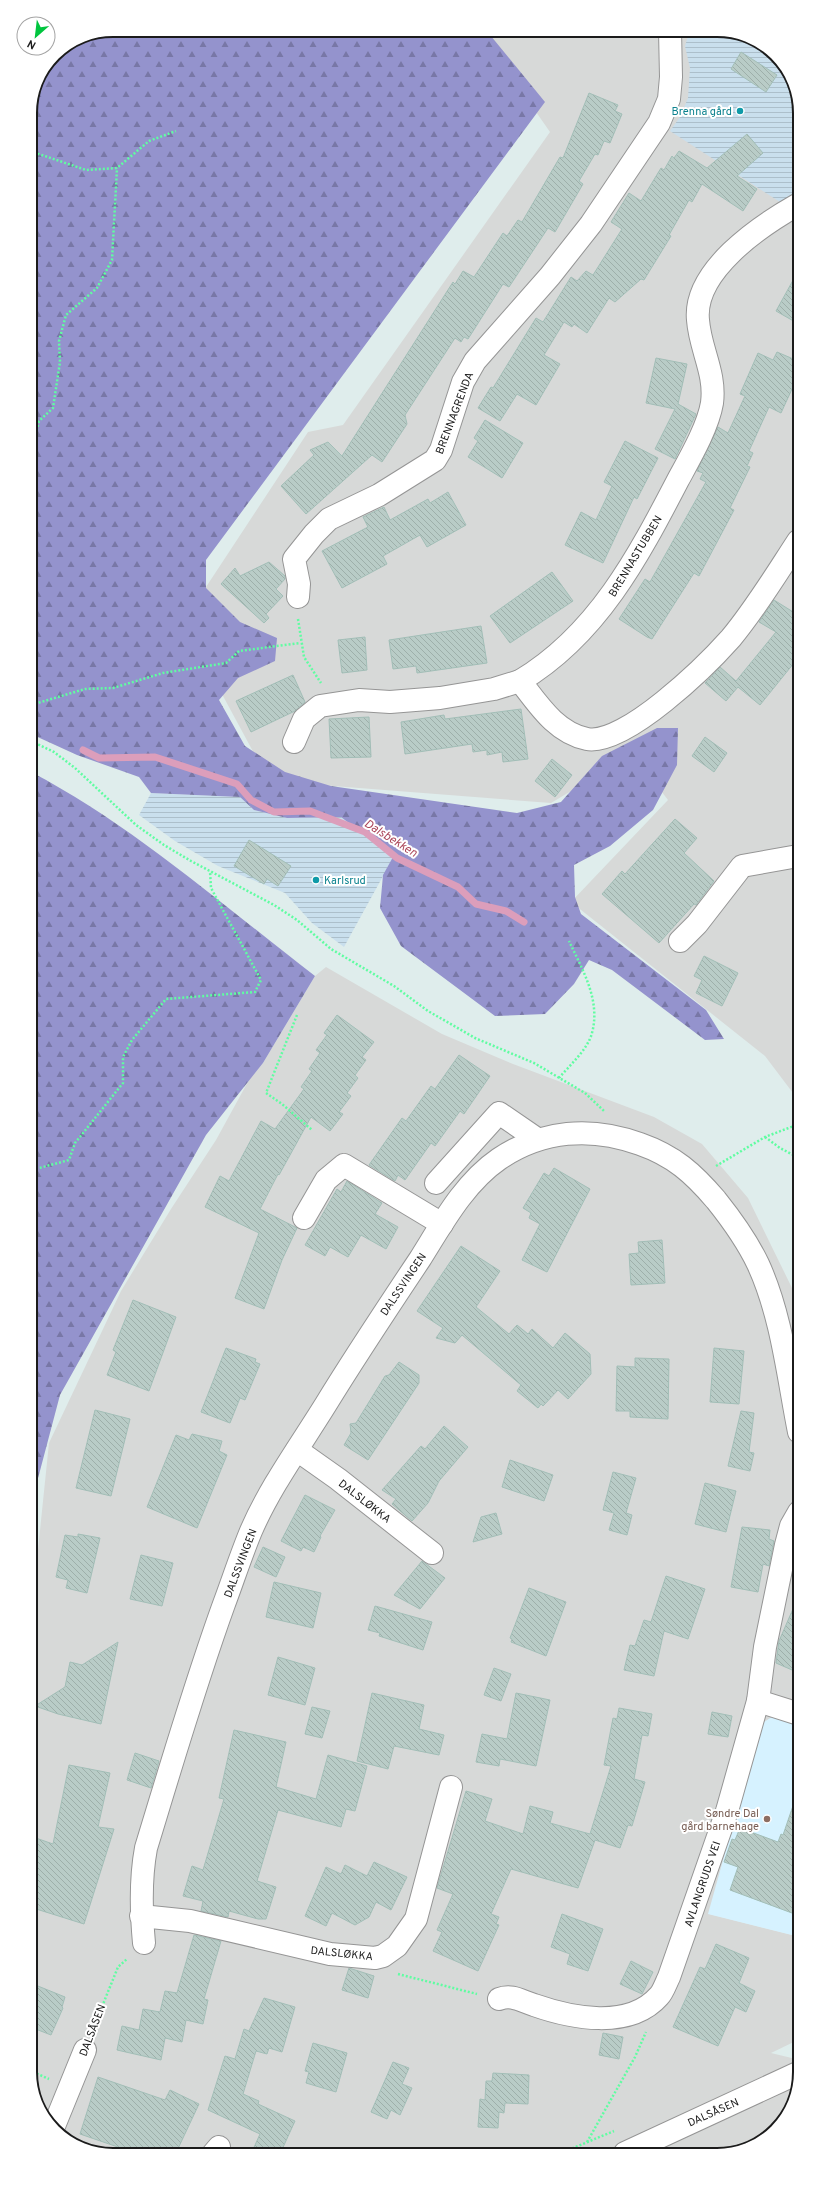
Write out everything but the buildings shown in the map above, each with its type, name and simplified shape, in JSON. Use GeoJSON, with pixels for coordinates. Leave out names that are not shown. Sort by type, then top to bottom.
{"type":"FeatureCollection","features":[{"type":"Feature","properties":{"kind":"street","name":"BRENNAGRENDA"},"geometry":{"type":"LineString","coordinates":[[298,597],[299,584],[294,559],[314,534],[329,519],[379,495],[436,460],[441,450],[463,382],[475,361],[550,276],[591,224],[659,123],[669,99],[672,77],[670,37]]}},
{"type":"Feature","properties":{"kind":"street","name":"BRENNASTUBBEN"},"geometry":{"type":"LineString","coordinates":[[294,742],[304,719],[320,706],[359,700],[390,702],[440,698],[494,689],[520,680],[544,666],[580,633],[622,581],[662,511],[698,442],[712,404],[712,379],[698,321],[698,304],[704,289],[719,267],[753,233],[793,207]]}},
{"type":"Feature","properties":{"kind":"street"},"geometry":{"type":"LineString","coordinates":[[520,680],[555,723],[571,733],[588,739],[604,738],[623,730],[645,716],[692,678],[730,638],[748,616],[793,548]]}},
{"type":"Feature","properties":{"kind":"street"},"geometry":{"type":"LineString","coordinates":[[680,942],[697,924],[742,866],[793,857]]}},
{"type":"Feature","properties":{"kind":"street"},"geometry":{"type":"LineString","coordinates":[[436,1183],[499,1113],[537,1139]]}},
{"type":"Feature","properties":{"kind":"street","name":"DALSSVINGEN"},"geometry":{"type":"LineString","coordinates":[[144,1943],[141,1916],[141,1873],[146,1848],[201,1670],[251,1530],[297,1450],[361,1347],[442,1224],[480,1174],[500,1158],[537,1139],[560,1134],[582,1132],[627,1139],[653,1148],[675,1160],[698,1180],[731,1218],[757,1262],[769,1291],[784,1352],[793,1400]]}},
{"type":"Feature","properties":{"kind":"street"},"geometry":{"type":"LineString","coordinates":[[304,1218],[326,1180],[344,1165],[442,1224]]}},
{"type":"Feature","properties":{"kind":"street","name":"DALSLØKKA"},"geometry":{"type":"LineString","coordinates":[[297,1450],[432,1553]]}},
{"type":"Feature","properties":{"kind":"street","name":"AVLANGRUDS VEI"},"geometry":{"type":"LineString","coordinates":[[499,1999],[511,1997],[534,2006],[582,2017],[605,2019],[624,2016],[638,2011],[660,1996],[669,1977],[698,1897],[727,1811],[758,1700],[766,1647],[786,1545],[793,1522]]}},
{"type":"Feature","properties":{"kind":"street"},"geometry":{"type":"LineString","coordinates":[[758,1700],[793,1712]]}},
{"type":"Feature","properties":{"kind":"street","name":"DALSLØKKA"},"geometry":{"type":"LineString","coordinates":[[141,1916],[190,1921],[330,1954],[375,1958],[383,1956],[397,1946],[416,1919],[451,1787]]}},
{"type":"Feature","properties":{"kind":"street","name":"DALSÅSEN"},"geometry":{"type":"LineString","coordinates":[[56,2122],[85,2050]]}},
{"type":"Feature","properties":{"kind":"street","name":"DALSÅSEN"},"geometry":{"type":"LineString","coordinates":[[636,2148],[793,2075]]}},
{"type":"Feature","properties":{"kind":"path"},"geometry":{"type":"LineString","coordinates":[[37,153],[86,170],[117,168],[149,141],[176,131]]}},
{"type":"Feature","properties":{"kind":"path"},"geometry":{"type":"LineString","coordinates":[[37,428],[39,420],[53,408],[60,362],[59,341],[66,315],[97,288],[112,260],[117,168]]}},
{"type":"Feature","properties":{"kind":"path"},"geometry":{"type":"LineString","coordinates":[[298,597],[300,644],[304,657],[318,677],[333,705]]}},
{"type":"Feature","properties":{"kind":"path"},"geometry":{"type":"LineString","coordinates":[[37,703],[84,688],[113,688],[163,673],[226,663],[239,651],[300,644]]}},
{"type":"Feature","properties":{"kind":"path"},"geometry":{"type":"LineString","coordinates":[[37,744],[54,752],[76,768],[136,825],[164,845],[274,904],[297,920],[331,949],[394,986],[428,1011],[475,1038],[534,1062],[585,1093],[617,1122],[627,1139]]}},
{"type":"Feature","properties":{"kind":"path"},"geometry":{"type":"LineString","coordinates":[[37,1169],[69,1160],[75,1144],[123,1083],[123,1057],[132,1040],[166,999],[255,992],[261,980],[211,888],[210,871]]}},
{"type":"Feature","properties":{"kind":"path"},"geometry":{"type":"LineString","coordinates":[[560,1078],[586,1045],[592,1033],[594,1006],[589,984],[569,941]]}},
{"type":"Feature","properties":{"kind":"path"},"geometry":{"type":"LineString","coordinates":[[297,1015],[266,1093],[282,1104],[312,1130]]}},
{"type":"Feature","properties":{"kind":"path"},"geometry":{"type":"LineString","coordinates":[[698,1180],[716,1166],[765,1137],[793,1126]]}},
{"type":"Feature","properties":{"kind":"path"},"geometry":{"type":"LineString","coordinates":[[765,1137],[780,1148],[793,1155]]}},
{"type":"Feature","properties":{"kind":"path","name":"DALSÅSEN"},"geometry":{"type":"LineString","coordinates":[[85,2050],[118,1967],[144,1943]]}},
{"type":"Feature","properties":{"kind":"path"},"geometry":{"type":"LineString","coordinates":[[375,1958],[380,1970],[476,1994]]}},
{"type":"Feature","properties":{"kind":"path"},"geometry":{"type":"LineString","coordinates":[[587,2142],[638,2052],[648,2027],[655,2000]]}},
{"type":"Feature","properties":{"kind":"shaded area"},"geometry":{"type":"Polygon","coordinates":[[[484,37],[732,38],[755,47],[767,56],[780,71],[789,88],[793,113],[793,1093],[765,1056],[571,902],[668,800],[633,754],[551,803],[269,781],[183,622],[308,432],[343,425],[550,132],[484,37]]]}},
{"type":"Feature","properties":{"kind":"shaded area","name":"Brenna gård"},"geometry":{"type":"Polygon","coordinates":[[[688,37],[732,38],[755,47],[767,56],[780,71],[789,88],[792,103],[793,194],[780,202],[670,131],[680,117],[688,98],[690,68],[685,46],[688,37]]]}},
{"type":"Feature","properties":{"kind":"shaded area","name":"Karlsrud"},"geometry":{"type":"Polygon","coordinates":[[[151,793],[240,797],[254,810],[287,818],[341,817],[393,858],[344,947],[312,923],[285,893],[218,866],[175,841],[139,815],[151,793]]]}},
{"type":"Feature","properties":{"kind":"shaded area"},"geometry":{"type":"Polygon","coordinates":[[[326,967],[442,1034],[513,1064],[654,1117],[702,1144],[748,1198],[793,1288],[793,1737],[709,1914],[793,1935],[793,2042],[771,2053],[793,2058],[792,2082],[789,2097],[785,2106],[771,2126],[755,2138],[746,2142],[717,2148],[108,2148],[88,2144],[75,2138],[59,2126],[43,2101],[37,2072],[37,1559],[49,1443],[121,1291],[171,1209],[216,1140],[250,1078],[263,1063],[315,976],[326,967]]]}},
{"type":"Feature","properties":{"kind":"shaded area","name":"Søndre Dal gård barnehage"},"geometry":{"type":"Polygon","coordinates":[[[775,1715],[793,1722],[793,1935],[708,1914],[761,1724],[775,1715]]]}},
{"type":"Feature","properties":{"kind":"green space"},"geometry":{"type":"Polygon","coordinates":[[[108,37],[492,37],[545,102],[206,560],[206,588],[240,622],[277,638],[275,661],[238,678],[219,700],[245,746],[285,772],[331,786],[517,813],[561,802],[602,756],[657,728],[678,728],[677,765],[653,810],[610,846],[574,865],[575,897],[581,914],[706,1010],[724,1039],[705,1040],[612,970],[589,960],[574,984],[545,1014],[495,1016],[401,946],[380,908],[383,875],[393,857],[341,817],[287,818],[254,810],[240,797],[151,793],[139,777],[77,755],[37,737],[37,108],[41,88],[47,75],[59,59],[79,45],[98,38],[108,37]]]}},
{"type":"Feature","properties":{"kind":"green space"},"geometry":{"type":"Polygon","coordinates":[[[37,775],[105,816],[141,841],[315,976],[263,1063],[206,1135],[60,1395],[37,1482],[37,775]]]}},
{"type":"Feature","properties":{"kind":"waterway","name":"Dalsbekken"},"geometry":{"type":"LineString","coordinates":[[83,750],[99,758],[155,757],[237,784],[251,800],[274,812],[310,811],[365,832],[397,858],[458,887],[476,904],[506,911],[524,922]]}},
{"type":"Feature","properties":{"kind":"place","name":"Brenna gård"},"geometry":{"type":"Point","coordinates":[740,111]}},
{"type":"Feature","properties":{"kind":"place","name":"Karlsrud"},"geometry":{"type":"Point","coordinates":[316,880]}},
{"type":"Feature","properties":{"kind":"place","name":"Søndre Dal gård barnehage"},"geometry":{"type":"Point","coordinates":[767,1819]}}]}
